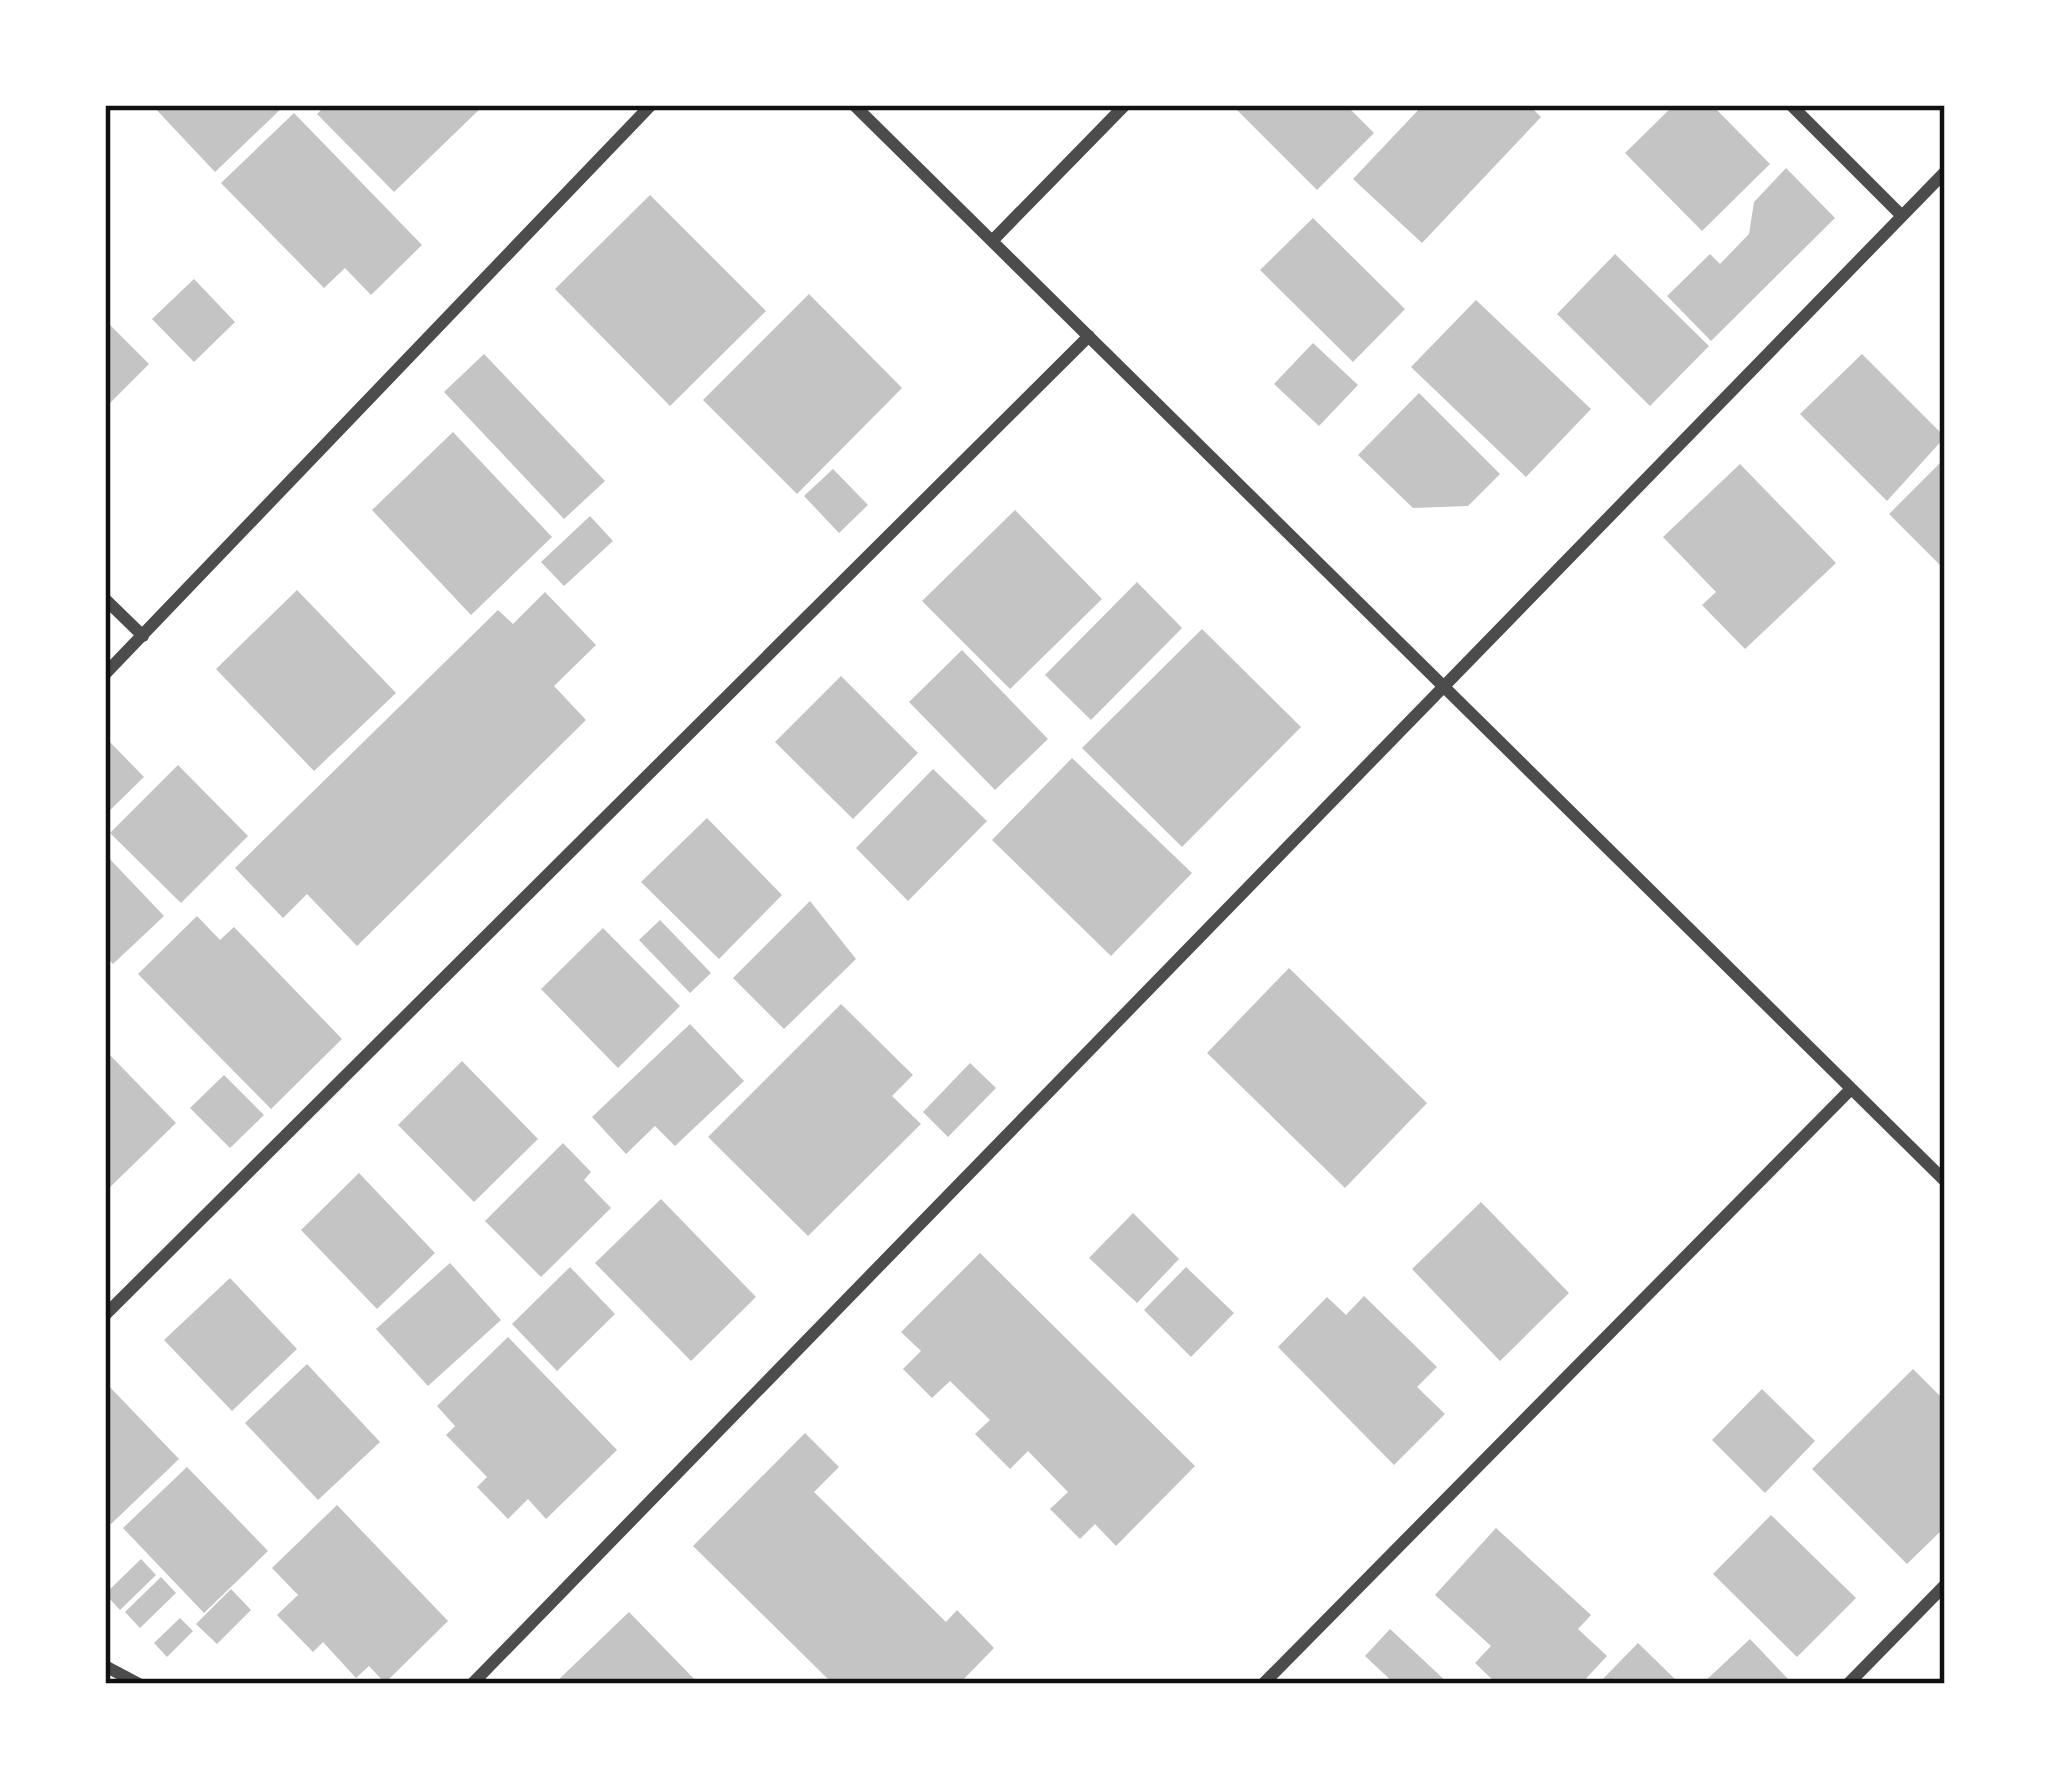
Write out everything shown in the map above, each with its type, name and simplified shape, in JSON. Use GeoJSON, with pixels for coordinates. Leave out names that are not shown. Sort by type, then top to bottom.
{"type":"FeatureCollection","features":[{"type":"Feature","properties":{"kind":"street"},"geometry":{"type":"LineString","coordinates":[[105,674],[651,105]]}},
{"type":"Feature","properties":{"kind":"street"},"geometry":{"type":"LineString","coordinates":[[854,105],[1945,1181]]}},
{"type":"Feature","properties":{"kind":"street"},"geometry":{"type":"LineString","coordinates":[[994,239],[1125,105]]}},
{"type":"Feature","properties":{"kind":"street"},"geometry":{"type":"LineString","coordinates":[[1791,105],[1902,216]]}},
{"type":"Feature","properties":{"kind":"street"},"geometry":{"type":"LineString","coordinates":[[472,1684],[1945,172]]}},
{"type":"Feature","properties":{"kind":"street"},"geometry":{"type":"LineString","coordinates":[[105,1315],[1089,336]]}},
{"type":"Feature","properties":{"kind":"street"},"geometry":{"type":"LineString","coordinates":[[105,599],[143,636]]}},
{"type":"Feature","properties":{"kind":"street"},"geometry":{"type":"LineString","coordinates":[[1263,1684],[1851,1089]]}},
{"type":"Feature","properties":{"kind":"street"},"geometry":{"type":"LineString","coordinates":[[1848,1684],[1945,1585]]}},
{"type":"Feature","properties":{"kind":"street"},"geometry":{"type":"LineString","coordinates":[[105,1667],[139,1684]]}},
{"type":"Feature","properties":{"kind":"building"},"geometry":{"type":"Polygon","coordinates":[[[152,105],[285,105],[215,172],[152,105]]]}},
{"type":"Feature","properties":{"kind":"building"},"geometry":{"type":"Polygon","coordinates":[[[326,105],[484,105],[394,192],[317,114],[326,105]]]}},
{"type":"Feature","properties":{"kind":"building"},"geometry":{"type":"Polygon","coordinates":[[[1232,105],[1346,105],[1374,133],[1317,190],[1232,105]]]}},
{"type":"Feature","properties":{"kind":"building"},"geometry":{"type":"Polygon","coordinates":[[[1423,105],[1529,105],[1541,117],[1422,243],[1353,179],[1423,105]]]}},
{"type":"Feature","properties":{"kind":"building"},"geometry":{"type":"Polygon","coordinates":[[[1674,105],[1712,105],[1770,164],[1702,231],[1625,153],[1674,105]]]}},
{"type":"Feature","properties":{"kind":"building"},"geometry":{"type":"Polygon","coordinates":[[[294,113],[422,245],[371,295],[345,268],[324,288],[221,183],[294,113]]]}},
{"type":"Feature","properties":{"kind":"building"},"geometry":{"type":"Polygon","coordinates":[[[1786,168],[1835,218],[1711,341],[1667,296],[1710,254],[1720,264],[1749,234],[1754,202],[1786,168]]]}},
{"type":"Feature","properties":{"kind":"building"},"geometry":{"type":"Polygon","coordinates":[[[650,195],[766,311],[670,406],[555,289],[650,195]]]}},
{"type":"Feature","properties":{"kind":"building"},"geometry":{"type":"Polygon","coordinates":[[[1313,218],[1405,309],[1353,362],[1260,270],[1313,218]]]}},
{"type":"Feature","properties":{"kind":"building"},"geometry":{"type":"Polygon","coordinates":[[[1615,254],[1709,346],[1650,406],[1557,314],[1615,254]]]}},
{"type":"Feature","properties":{"kind":"building"},"geometry":{"type":"Polygon","coordinates":[[[194,279],[235,322],[194,362],[152,319],[194,279]]]}},
{"type":"Feature","properties":{"kind":"building"},"geometry":{"type":"Polygon","coordinates":[[[809,294],[902,388],[797,494],[703,400],[809,294]]]}},
{"type":"Feature","properties":{"kind":"building"},"geometry":{"type":"Polygon","coordinates":[[[1476,300],[1591,409],[1526,477],[1411,367],[1476,300]]]}},
{"type":"Feature","properties":{"kind":"building"},"geometry":{"type":"Polygon","coordinates":[[[105,320],[149,364],[105,408],[105,320]]]}},
{"type":"Feature","properties":{"kind":"building"},"geometry":{"type":"Polygon","coordinates":[[[1313,343],[1358,385],[1319,426],[1274,384],[1313,343]]]}},
{"type":"Feature","properties":{"kind":"building"},"geometry":{"type":"Polygon","coordinates":[[[484,354],[605,481],[564,519],[444,392],[484,354]]]}},
{"type":"Feature","properties":{"kind":"building"},"geometry":{"type":"Polygon","coordinates":[[[1862,354],[1945,437],[1887,501],[1800,414],[1862,354]]]}},
{"type":"Feature","properties":{"kind":"building"},"geometry":{"type":"Polygon","coordinates":[[[1419,393],[1500,474],[1468,506],[1413,508],[1358,455],[1419,393]]]}},
{"type":"Feature","properties":{"kind":"building"},"geometry":{"type":"Polygon","coordinates":[[[453,432],[552,537],[471,615],[372,510],[453,432]]]}},
{"type":"Feature","properties":{"kind":"building"},"geometry":{"type":"Polygon","coordinates":[[[1945,458],[1945,570],[1889,514],[1945,458]]]}},
{"type":"Feature","properties":{"kind":"building"},"geometry":{"type":"Polygon","coordinates":[[[1740,464],[1836,563],[1745,649],[1702,605],[1716,592],[1663,537],[1740,464]]]}},
{"type":"Feature","properties":{"kind":"building"},"geometry":{"type":"Polygon","coordinates":[[[833,469],[868,505],[839,533],[804,496],[833,469]]]}},
{"type":"Feature","properties":{"kind":"building"},"geometry":{"type":"Polygon","coordinates":[[[1015,510],[1102,599],[1010,689],[922,601],[1015,510]]]}},
{"type":"Feature","properties":{"kind":"building"},"geometry":{"type":"Polygon","coordinates":[[[590,516],[613,541],[564,586],[541,562],[590,516]]]}},
{"type":"Feature","properties":{"kind":"building"},"geometry":{"type":"Polygon","coordinates":[[[1137,582],[1182,628],[1091,720],[1045,675],[1137,582]]]}},
{"type":"Feature","properties":{"kind":"building"},"geometry":{"type":"Polygon","coordinates":[[[297,590],[396,693],[314,771],[216,669],[297,590]]]}},
{"type":"Feature","properties":{"kind":"building"},"geometry":{"type":"Polygon","coordinates":[[[545,592],[596,645],[554,686],[586,720],[357,946],[307,894],[283,918],[235,868],[498,610],[513,624],[545,592]]]}},
{"type":"Feature","properties":{"kind":"building"},"geometry":{"type":"Polygon","coordinates":[[[1202,629],[1301,727],[1182,847],[1082,748],[1202,629]]]}},
{"type":"Feature","properties":{"kind":"building"},"geometry":{"type":"Polygon","coordinates":[[[962,650],[1048,739],[995,790],[909,702],[962,650]]]}},
{"type":"Feature","properties":{"kind":"building"},"geometry":{"type":"Polygon","coordinates":[[[841,676],[918,753],[853,819],[775,742],[841,676]]]}},
{"type":"Feature","properties":{"kind":"building"},"geometry":{"type":"Polygon","coordinates":[[[105,737],[144,777],[105,815],[105,737]]]}},
{"type":"Feature","properties":{"kind":"building"},"geometry":{"type":"Polygon","coordinates":[[[1072,758],[1192,873],[1111,956],[992,840],[1072,758]]]}},
{"type":"Feature","properties":{"kind":"building"},"geometry":{"type":"Polygon","coordinates":[[[178,765],[248,836],[181,903],[110,833],[178,765]]]}},
{"type":"Feature","properties":{"kind":"building"},"geometry":{"type":"Polygon","coordinates":[[[933,769],[987,821],[908,901],[856,848],[933,769]]]}},
{"type":"Feature","properties":{"kind":"building"},"geometry":{"type":"Polygon","coordinates":[[[707,818],[782,895],[719,959],[641,882],[707,818]]]}},
{"type":"Feature","properties":{"kind":"building"},"geometry":{"type":"Polygon","coordinates":[[[105,854],[164,916],[113,964],[105,956],[105,854]]]}},
{"type":"Feature","properties":{"kind":"building"},"geometry":{"type":"Polygon","coordinates":[[[810,901],[856,959],[784,1029],[733,978],[810,901]]]}},
{"type":"Feature","properties":{"kind":"building"},"geometry":{"type":"Polygon","coordinates":[[[197,916],[220,940],[234,927],[342,1039],[271,1109],[138,974],[197,916]]]}},
{"type":"Feature","properties":{"kind":"building"},"geometry":{"type":"Polygon","coordinates":[[[660,920],[711,973],[690,993],[639,940],[660,920]]]}},
{"type":"Feature","properties":{"kind":"building"},"geometry":{"type":"Polygon","coordinates":[[[603,928],[680,1006],[618,1068],[541,989],[603,928]]]}},
{"type":"Feature","properties":{"kind":"building"},"geometry":{"type":"Polygon","coordinates":[[[1289,968],[1427,1103],[1345,1188],[1207,1053],[1289,968]]]}},
{"type":"Feature","properties":{"kind":"building"},"geometry":{"type":"Polygon","coordinates":[[[841,1004],[913,1075],[892,1096],[921,1124],[808,1236],[708,1137],[841,1004]]]}},
{"type":"Feature","properties":{"kind":"building"},"geometry":{"type":"Polygon","coordinates":[[[690,1024],[744,1081],[675,1146],[655,1126],[626,1154],[592,1117],[690,1024]]]}},
{"type":"Feature","properties":{"kind":"building"},"geometry":{"type":"Polygon","coordinates":[[[105,1050],[176,1123],[105,1192],[105,1050]]]}},
{"type":"Feature","properties":{"kind":"building"},"geometry":{"type":"Polygon","coordinates":[[[462,1061],[538,1139],[474,1202],[398,1125],[462,1061]]]}},
{"type":"Feature","properties":{"kind":"building"},"geometry":{"type":"Polygon","coordinates":[[[970,1063],[996,1088],[948,1137],[923,1112],[970,1063]]]}},
{"type":"Feature","properties":{"kind":"building"},"geometry":{"type":"Polygon","coordinates":[[[224,1075],[264,1115],[230,1148],[190,1108],[224,1075]]]}},
{"type":"Feature","properties":{"kind":"building"},"geometry":{"type":"Polygon","coordinates":[[[563,1143],[591,1172],[584,1180],[611,1208],[541,1277],[485,1221],[563,1143]]]}},
{"type":"Feature","properties":{"kind":"building"},"geometry":{"type":"Polygon","coordinates":[[[359,1173],[435,1253],[377,1309],[301,1230],[359,1173]]]}},
{"type":"Feature","properties":{"kind":"building"},"geometry":{"type":"Polygon","coordinates":[[[661,1199],[756,1297],[691,1361],[595,1263],[661,1199]]]}},
{"type":"Feature","properties":{"kind":"building"},"geometry":{"type":"Polygon","coordinates":[[[1481,1202],[1569,1293],[1500,1361],[1412,1269],[1481,1202]]]}},
{"type":"Feature","properties":{"kind":"building"},"geometry":{"type":"Polygon","coordinates":[[[1133,1213],[1179,1259],[1137,1303],[1089,1258],[1133,1213]]]}},
{"type":"Feature","properties":{"kind":"building"},"geometry":{"type":"Polygon","coordinates":[[[980,1253],[1195,1466],[1116,1546],[1095,1524],[1080,1539],[1050,1509],[1068,1492],[1028,1451],[1010,1469],[975,1434],[990,1420],[950,1381],[932,1398],[903,1369],[921,1351],[901,1332],[980,1253]]]}},
{"type":"Feature","properties":{"kind":"building"},"geometry":{"type":"Polygon","coordinates":[[[450,1263],[501,1320],[428,1386],[376,1329],[450,1263]]]}},
{"type":"Feature","properties":{"kind":"building"},"geometry":{"type":"Polygon","coordinates":[[[570,1267],[615,1314],[557,1371],[512,1324],[570,1267]]]}},
{"type":"Feature","properties":{"kind":"building"},"geometry":{"type":"Polygon","coordinates":[[[1186,1267],[1234,1313],[1191,1357],[1144,1310],[1186,1267]]]}},
{"type":"Feature","properties":{"kind":"building"},"geometry":{"type":"Polygon","coordinates":[[[230,1278],[297,1349],[232,1411],[164,1340],[230,1278]]]}},
{"type":"Feature","properties":{"kind":"building"},"geometry":{"type":"Polygon","coordinates":[[[1364,1296],[1437,1367],[1417,1387],[1445,1414],[1394,1465],[1278,1347],[1327,1297],[1346,1315],[1364,1296]]]}},
{"type":"Feature","properties":{"kind":"building"},"geometry":{"type":"Polygon","coordinates":[[[508,1337],[617,1450],[546,1519],[528,1499],[508,1519],[477,1487],[487,1477],[446,1435],[455,1426],[437,1406],[508,1337]]]}},
{"type":"Feature","properties":{"kind":"building"},"geometry":{"type":"Polygon","coordinates":[[[307,1364],[380,1442],[318,1500],[245,1423],[307,1364]]]}},
{"type":"Feature","properties":{"kind":"building"},"geometry":{"type":"Polygon","coordinates":[[[1913,1369],[1945,1401],[1945,1527],[1907,1564],[1812,1469],[1913,1369]]]}},
{"type":"Feature","properties":{"kind":"building"},"geometry":{"type":"Polygon","coordinates":[[[105,1382],[179,1459],[111,1524],[105,1517],[105,1382]]]}},
{"type":"Feature","properties":{"kind":"building"},"geometry":{"type":"Polygon","coordinates":[[[1762,1389],[1815,1441],[1765,1493],[1712,1440],[1762,1389]]]}},
{"type":"Feature","properties":{"kind":"building"},"geometry":{"type":"Polygon","coordinates":[[[805,1433],[839,1467],[814,1492],[946,1622],[957,1610],[994,1648],[959,1684],[833,1684],[693,1546],[805,1433]]]}},
{"type":"Feature","properties":{"kind":"building"},"geometry":{"type":"Polygon","coordinates":[[[187,1467],[268,1551],[204,1613],[123,1528],[187,1467]]]}},
{"type":"Feature","properties":{"kind":"building"},"geometry":{"type":"Polygon","coordinates":[[[337,1505],[448,1621],[385,1683],[369,1666],[356,1678],[323,1642],[313,1652],[277,1615],[298,1595],[272,1568],[337,1505]]]}},
{"type":"Feature","properties":{"kind":"building"},"geometry":{"type":"Polygon","coordinates":[[[1771,1515],[1856,1598],[1797,1657],[1713,1574],[1771,1515]]]}},
{"type":"Feature","properties":{"kind":"building"},"geometry":{"type":"Polygon","coordinates":[[[1496,1528],[1591,1615],[1578,1629],[1607,1656],[1581,1684],[1497,1684],[1475,1663],[1491,1646],[1435,1595],[1496,1528]]]}},
{"type":"Feature","properties":{"kind":"building"},"geometry":{"type":"Polygon","coordinates":[[[141,1559],[156,1575],[120,1610],[105,1594],[141,1559]]]}},
{"type":"Feature","properties":{"kind":"building"},"geometry":{"type":"Polygon","coordinates":[[[161,1577],[176,1593],[140,1628],[125,1612],[161,1577]]]}},
{"type":"Feature","properties":{"kind":"building"},"geometry":{"type":"Polygon","coordinates":[[[231,1589],[251,1610],[217,1644],[196,1624],[231,1589]]]}},
{"type":"Feature","properties":{"kind":"building"},"geometry":{"type":"Polygon","coordinates":[[[629,1612],[699,1684],[554,1684],[629,1612]]]}},
{"type":"Feature","properties":{"kind":"building"},"geometry":{"type":"Polygon","coordinates":[[[180,1618],[193,1631],[167,1657],[154,1643],[180,1618]]]}},
{"type":"Feature","properties":{"kind":"building"},"geometry":{"type":"Polygon","coordinates":[[[1390,1629],[1449,1684],[1395,1684],[1365,1656],[1390,1629]]]}},
{"type":"Feature","properties":{"kind":"building"},"geometry":{"type":"Polygon","coordinates":[[[1750,1639],[1790,1681],[1702,1684],[1750,1639]]]}},
{"type":"Feature","properties":{"kind":"building"},"geometry":{"type":"Polygon","coordinates":[[[1638,1643],[1680,1684],[1598,1684],[1638,1643]]]}}]}
